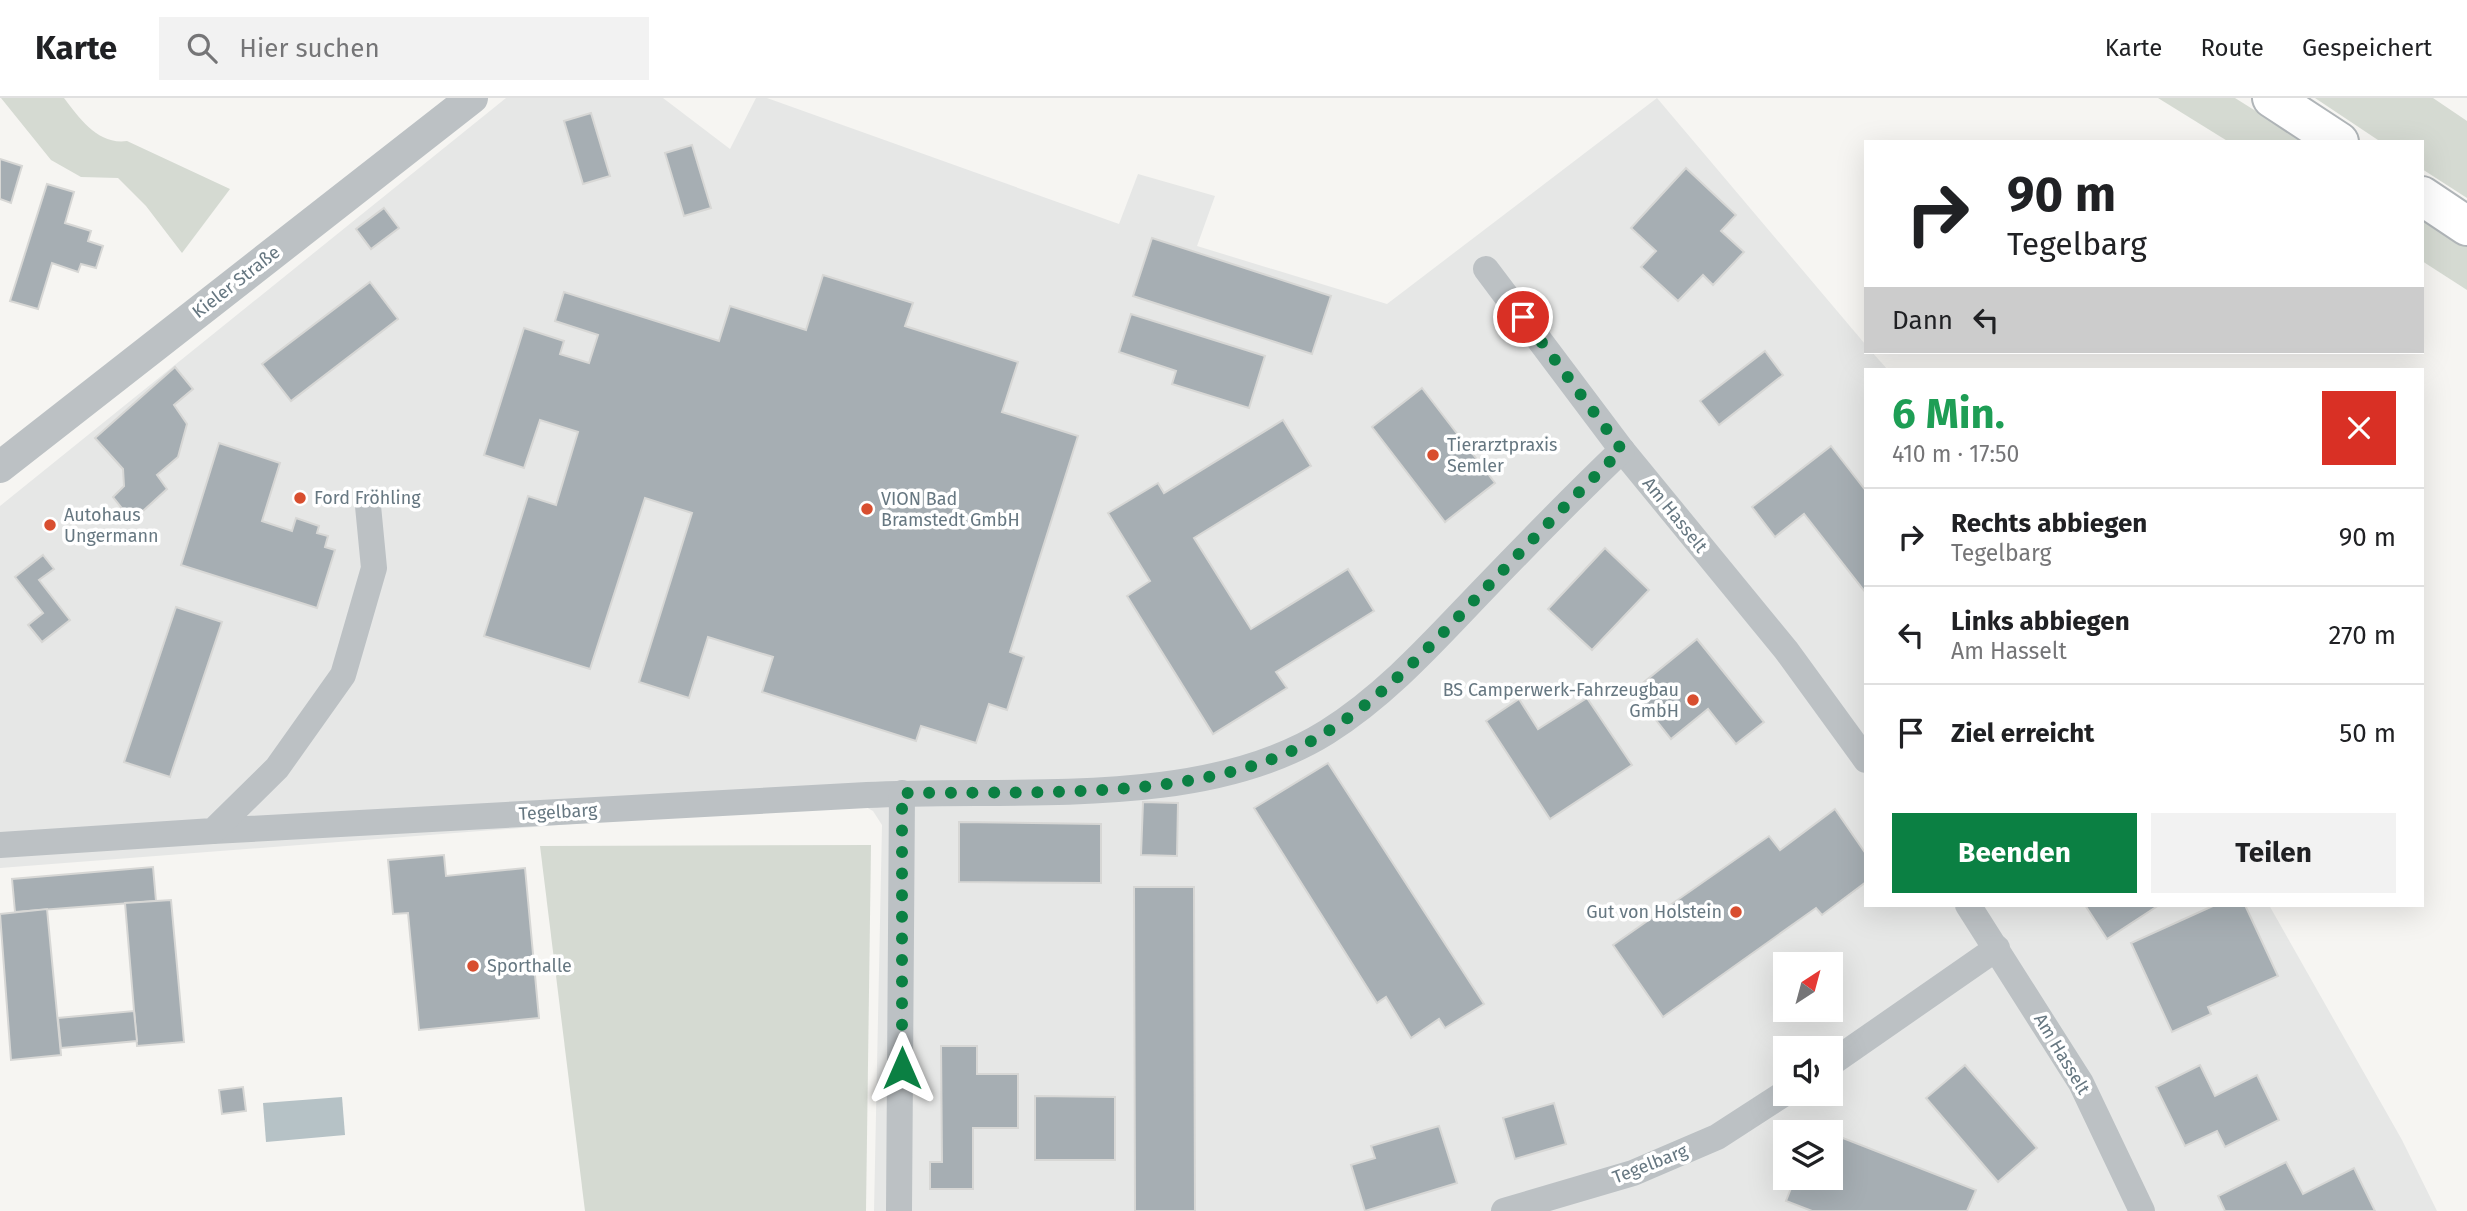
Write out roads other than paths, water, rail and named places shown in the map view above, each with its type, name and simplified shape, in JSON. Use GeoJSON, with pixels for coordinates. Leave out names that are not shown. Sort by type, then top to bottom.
{"type":"FeatureCollection","features":[{"type":"Feature","properties":{"kind":"main road"},"geometry":{"type":"LineString","coordinates":[[2272,98],[2336,140]]}},
{"type":"Feature","properties":{"kind":"main road"},"geometry":{"type":"LineString","coordinates":[[2424,197],[2467,226]]}},
{"type":"Feature","properties":{"kind":"street","name":"Kieler Straße"},"geometry":{"type":"LineString","coordinates":[[0,467],[472,98]]}},
{"type":"Feature","properties":{"kind":"street","name":"Am Hasselt"},"geometry":{"type":"LineString","coordinates":[[1486,269],[1622,450],[1787,650],[1864,757]]}},
{"type":"Feature","properties":{"kind":"street","name":"Tegelbarg"},"geometry":{"type":"LineString","coordinates":[[0,845],[902,793],[1103,789],[1212,777],[1278,757],[1326,732],[1422,657],[1622,450]]}},
{"type":"Feature","properties":{"kind":"street"},"geometry":{"type":"LineString","coordinates":[[213,831],[277,768],[343,675],[374,568],[368,506]]}},
{"type":"Feature","properties":{"kind":"street"},"geometry":{"type":"LineString","coordinates":[[899,1211],[902,793]]}},
{"type":"Feature","properties":{"kind":"street","name":"Am Hasselt"},"geometry":{"type":"LineString","coordinates":[[1969,907],[2081,1083],[2142,1211]]}},
{"type":"Feature","properties":{"kind":"street"},"geometry":{"type":"LineString","coordinates":[[1843,1055],[1997,948]]}},
{"type":"Feature","properties":{"kind":"street","name":"Tegelbarg"},"geometry":{"type":"LineString","coordinates":[[1504,1211],[1633,1173],[1717,1137],[1773,1101]]}},
{"type":"Feature","properties":{"kind":"place","name":"Tierarztpraxis Semler"},"geometry":{"type":"Point","coordinates":[1433,455]}},
{"type":"Feature","properties":{"kind":"place","name":"Ford Fröhling"},"geometry":{"type":"Point","coordinates":[300,498]}},
{"type":"Feature","properties":{"kind":"place","name":"VION Bad Bramstedt GmbH"},"geometry":{"type":"Point","coordinates":[867,509]}},
{"type":"Feature","properties":{"kind":"place","name":"Autohaus Ungermann"},"geometry":{"type":"Point","coordinates":[50,525]}},
{"type":"Feature","properties":{"kind":"place","name":"BS Camperwerk-Fahrzeugbau GmbH"},"geometry":{"type":"Point","coordinates":[1693,700]}},
{"type":"Feature","properties":{"kind":"place","name":"Gut von Holstein"},"geometry":{"type":"Point","coordinates":[1736,912]}},
{"type":"Feature","properties":{"kind":"place","name":"Sporthalle"},"geometry":{"type":"Point","coordinates":[473,966]}}]}
